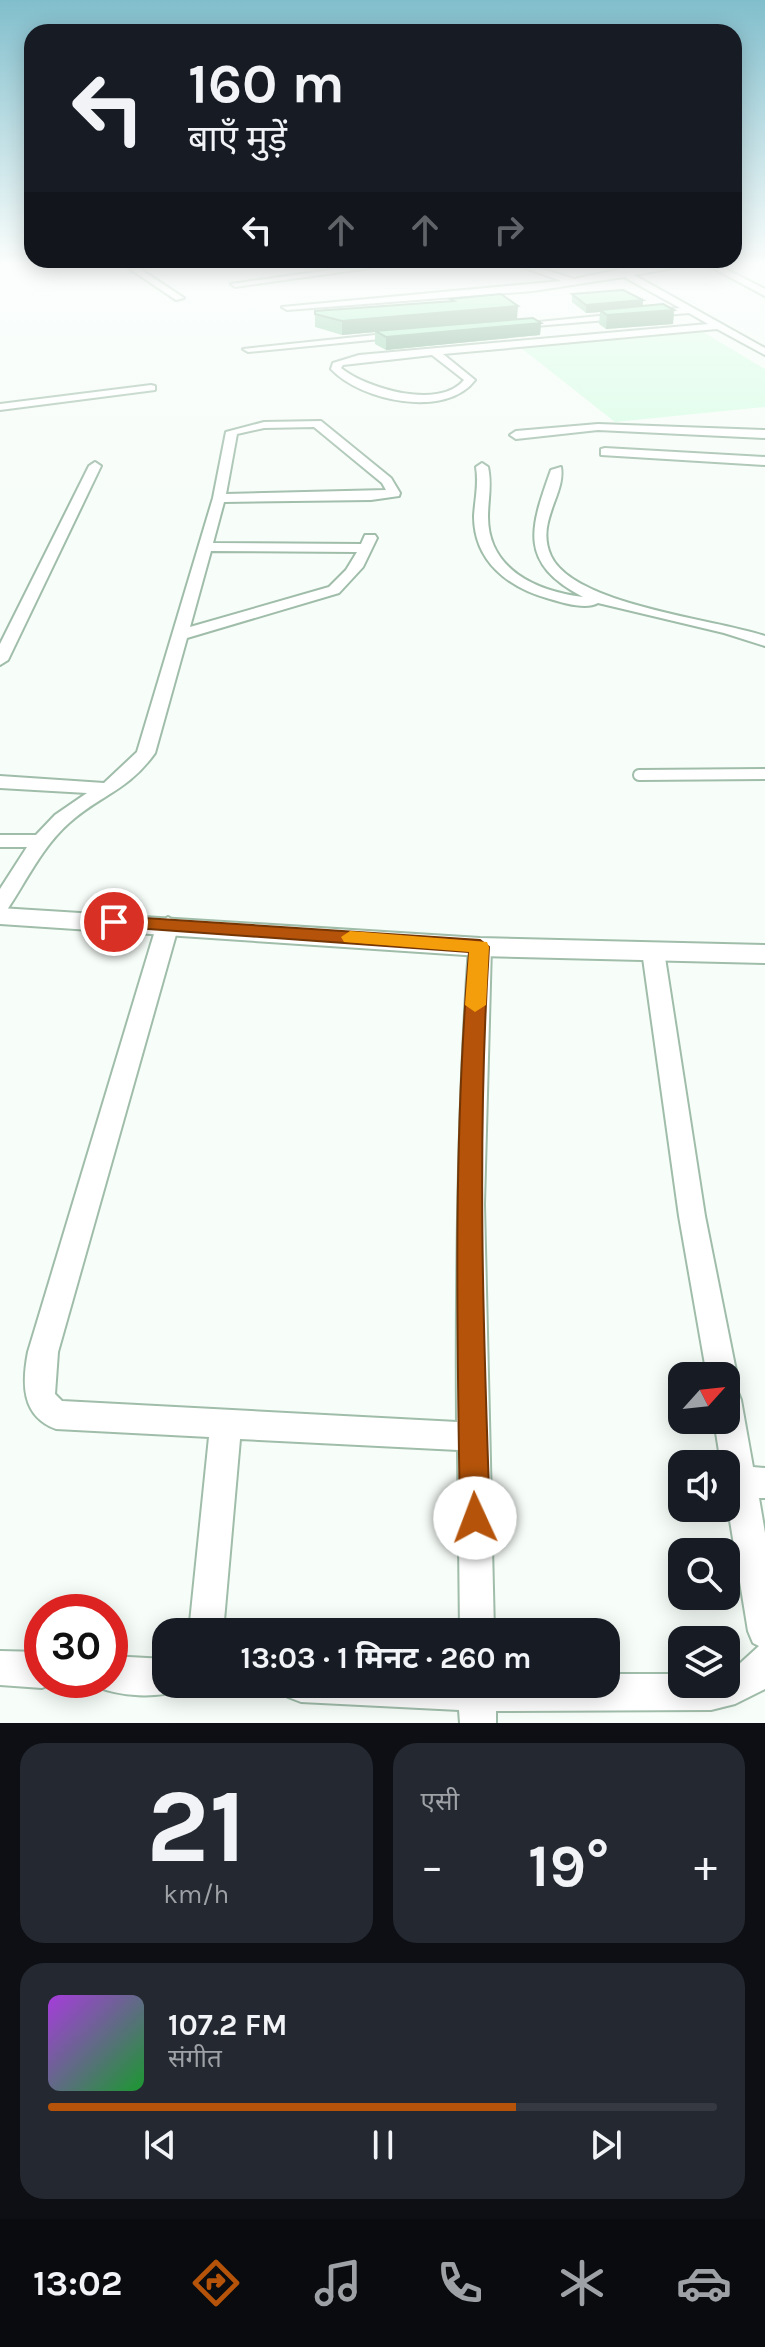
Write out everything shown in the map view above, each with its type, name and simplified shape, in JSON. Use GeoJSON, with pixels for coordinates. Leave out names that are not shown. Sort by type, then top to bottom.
{"type":"FeatureCollection","features":[{"type":"Feature","properties":{"kind":"street"},"geometry":{"type":"LineString","coordinates":[[248,349],[285,345]]}},
{"type":"Feature","properties":{"kind":"street"},"geometry":{"type":"LineString","coordinates":[[435,352],[470,380],[467,387],[450,398],[430,399],[362,386],[346,380],[336,369],[338,363],[346,360],[508,345]]}},
{"type":"Feature","properties":{"kind":"street"},"geometry":{"type":"LineString","coordinates":[[0,407],[151,388]]}},
{"type":"Feature","properties":{"kind":"street"},"geometry":{"type":"LineString","coordinates":[[0,905],[42,841],[63,818],[110,789],[135,769],[146,753],[219,498],[232,432],[302,422],[322,425],[387,481],[394,493],[386,496],[219,498]]}},
{"type":"Feature","properties":{"kind":"street"},"geometry":{"type":"LineString","coordinates":[[516,435],[598,427],[765,434]]}},
{"type":"Feature","properties":{"kind":"street"},"geometry":{"type":"LineString","coordinates":[[605,452],[765,461]]}},
{"type":"Feature","properties":{"kind":"street"},"geometry":{"type":"LineString","coordinates":[[0,660],[95,466]]}},
{"type":"Feature","properties":{"kind":"street"},"geometry":{"type":"LineString","coordinates":[[482,467],[487,487],[480,515],[483,540],[497,566],[512,579],[553,596],[615,602],[730,628],[765,641]]}},
{"type":"Feature","properties":{"kind":"street"},"geometry":{"type":"LineString","coordinates":[[557,470],[545,492],[537,535],[542,560],[569,585],[615,602]]}},
{"type":"Feature","properties":{"kind":"street"},"geometry":{"type":"LineString","coordinates":[[180,635],[334,590],[345,581],[368,543],[204,547]]}},
{"type":"Feature","properties":{"kind":"street"},"geometry":{"type":"LineString","coordinates":[[0,782],[110,789]]}},
{"type":"Feature","properties":{"kind":"street"},"geometry":{"type":"LineString","coordinates":[[0,841],[42,841]]}},
{"type":"Feature","properties":{"kind":"street"},"geometry":{"type":"LineString","coordinates":[[0,916],[168,924],[480,947],[765,954]]}},
{"type":"Feature","properties":{"kind":"street"},"geometry":{"type":"LineString","coordinates":[[168,924],[43,1352],[39,1395],[44,1407],[56,1415],[473,1437]]}},
{"type":"Feature","properties":{"kind":"street"},"geometry":{"type":"LineString","coordinates":[[477,1618],[468,1277],[472,1052],[480,947]]}},
{"type":"Feature","properties":{"kind":"street"},"geometry":{"type":"LineString","coordinates":[[653,951],[692,1216],[719,1362]]}},
{"type":"Feature","properties":{"kind":"street"},"geometry":{"type":"LineString","coordinates":[[207,1618],[226,1424]]}},
{"type":"Feature","properties":{"kind":"street"},"geometry":{"type":"LineString","coordinates":[[737,1434],[753,1483],[765,1631]]}},
{"type":"Feature","properties":{"kind":"street"},"geometry":{"type":"LineString","coordinates":[[456,1698],[478,1700],[711,1692],[736,1687],[756,1676],[765,1661]]}},
{"type":"Feature","properties":{"kind":"street"},"geometry":{"type":"LineString","coordinates":[[2,1668],[24,1669]]}},
{"type":"Feature","properties":{"kind":"street"},"geometry":{"type":"LineString","coordinates":[[128,1675],[152,1676]]}},
{"type":"Feature","properties":{"kind":"lane"},"geometry":{"type":"LineString","coordinates":[[639,775],[765,774]]}},
{"type":"Feature","properties":{"kind":"shaded area"},"geometry":{"type":"Polygon","coordinates":[[[725,345],[765,369],[765,407],[615,422],[521,348],[725,345]]]}},
{"type":"Feature","properties":{"kind":"slow traffic"},"geometry":{"type":"LineString","coordinates":[[350,937],[480,947],[475,1005]]}},
{"type":"Feature","properties":{"kind":"route"},"geometry":{"type":"LineString","coordinates":[[114,922],[480,947],[472,1052],[468,1277],[475,1518]]}}]}
